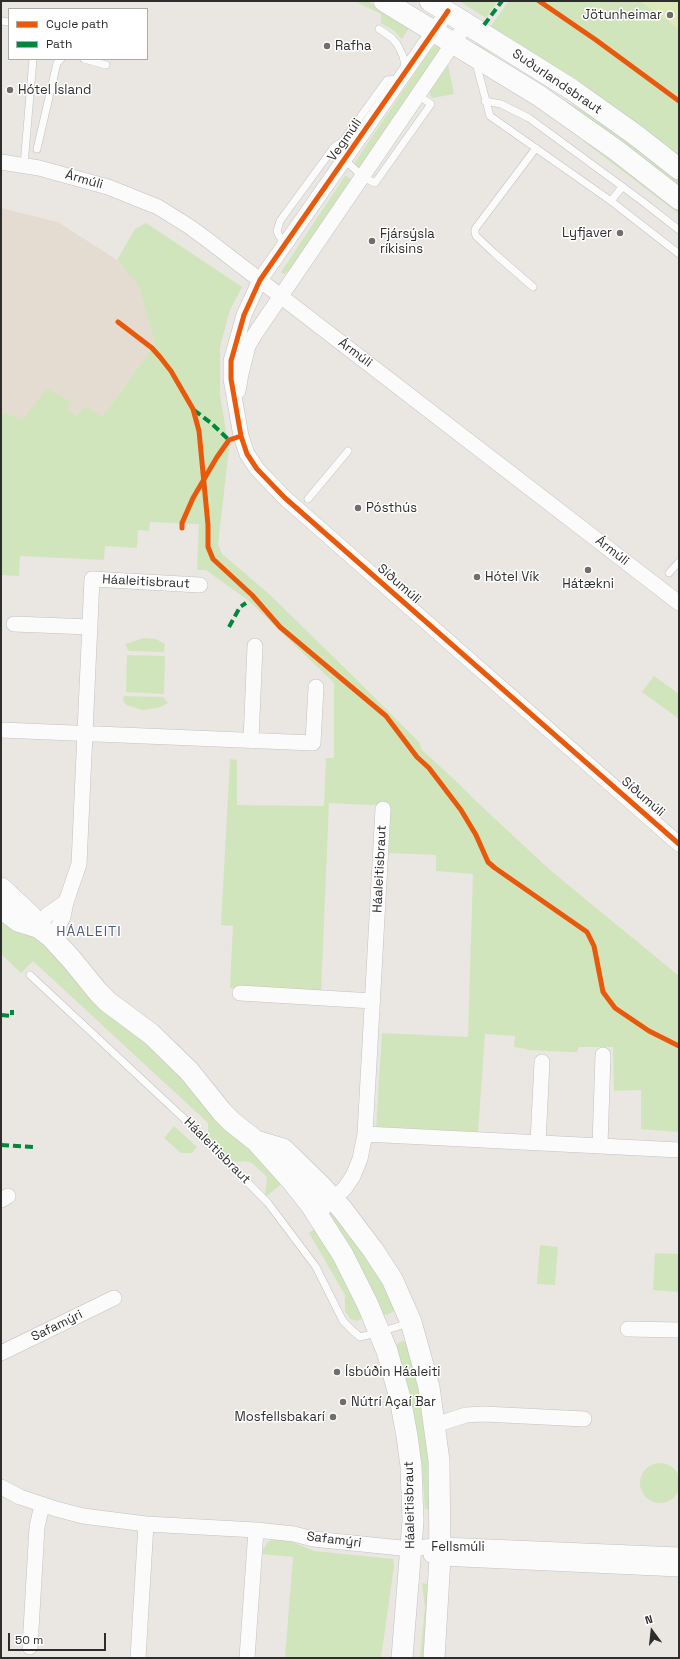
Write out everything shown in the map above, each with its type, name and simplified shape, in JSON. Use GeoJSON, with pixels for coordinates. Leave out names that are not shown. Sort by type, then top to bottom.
{"type":"FeatureCollection","features":[{"type":"Feature","properties":{"kind":"street","name":"Suðurlandsbraut"},"geometry":{"type":"LineString","coordinates":[[384,1],[538,95],[594,140],[679,199]]}},
{"type":"Feature","properties":{"kind":"street","name":"Suðurlandsbraut"},"geometry":{"type":"LineString","coordinates":[[430,1],[571,89],[637,136],[679,169]]}},
{"type":"Feature","properties":{"kind":"street","name":"Vegmúli"},"geometry":{"type":"LineString","coordinates":[[260,280],[283,240],[345,160],[448,11]]}},
{"type":"Feature","properties":{"kind":"street"},"geometry":{"type":"LineString","coordinates":[[281,296],[369,180],[418,96],[467,23]]}},
{"type":"Feature","properties":{"kind":"street","name":"Ármúli"},"geometry":{"type":"LineString","coordinates":[[1,162],[39,168],[108,187],[158,208],[210,240],[679,602]]}},
{"type":"Feature","properties":{"kind":"street","name":"Síðumúli"},"geometry":{"type":"LineString","coordinates":[[260,280],[244,315],[231,361],[231,379],[241,436],[247,454],[257,469],[280,494],[679,844]]}},
{"type":"Feature","properties":{"kind":"street","name":"Síðumúli"},"geometry":{"type":"LineString","coordinates":[[236,412],[241,374],[248,346],[281,296]]}},
{"type":"Feature","properties":{"kind":"street","name":"Háaleitisbraut"},"geometry":{"type":"LineString","coordinates":[[44,932],[47,915],[66,902],[79,864],[92,579],[200,585]]}},
{"type":"Feature","properties":{"kind":"street"},"geometry":{"type":"LineString","coordinates":[[14,624],[90,627]]}},
{"type":"Feature","properties":{"kind":"street"},"geometry":{"type":"LineString","coordinates":[[251,741],[255,646]]}},
{"type":"Feature","properties":{"kind":"street"},"geometry":{"type":"LineString","coordinates":[[1,730],[313,743],[316,687]]}},
{"type":"Feature","properties":{"kind":"street","name":"Háaleitisbraut"},"geometry":{"type":"LineString","coordinates":[[317,1214],[334,1200],[353,1176],[360,1160],[365,1134],[383,809]]}},
{"type":"Feature","properties":{"kind":"street","name":"Háaleitisbraut"},"geometry":{"type":"LineString","coordinates":[[1,888],[28,912],[44,932],[72,960],[108,1002],[151,1034],[184,1065],[227,1117],[256,1141],[292,1181],[317,1214],[343,1255],[380,1332],[394,1371],[410,1459],[413,1502],[411,1549],[402,1658]]}},
{"type":"Feature","properties":{"kind":"street"},"geometry":{"type":"LineString","coordinates":[[1,908],[18,921],[44,932]]}},
{"type":"Feature","properties":{"kind":"street"},"geometry":{"type":"LineString","coordinates":[[240,993],[373,1001]]}},
{"type":"Feature","properties":{"kind":"street"},"geometry":{"type":"LineString","coordinates":[[600,1145],[603,1056]]}},
{"type":"Feature","properties":{"kind":"street"},"geometry":{"type":"LineString","coordinates":[[538,1142],[542,1062]]}},
{"type":"Feature","properties":{"kind":"street"},"geometry":{"type":"LineString","coordinates":[[365,1134],[679,1150]]}},
{"type":"Feature","properties":{"kind":"street","name":"Háaleitisbraut"},"geometry":{"type":"LineString","coordinates":[[256,1141],[283,1149],[334,1200],[378,1256],[392,1279],[411,1322],[428,1387],[435,1425],[439,1460],[440,1552],[434,1658]]}},
{"type":"Feature","properties":{"kind":"street","name":"Safamýri"},"geometry":{"type":"LineString","coordinates":[[1,1353],[114,1298]]}},
{"type":"Feature","properties":{"kind":"street"},"geometry":{"type":"LineString","coordinates":[[628,1329],[679,1330]]}},
{"type":"Feature","properties":{"kind":"street"},"geometry":{"type":"LineString","coordinates":[[435,1425],[466,1415],[484,1414],[584,1419]]}},
{"type":"Feature","properties":{"kind":"street","name":"Safamýri"},"geometry":{"type":"LineString","coordinates":[[1,1487],[20,1497],[42,1505],[83,1516],[146,1524],[256,1530],[294,1534],[313,1539],[411,1549]]}},
{"type":"Feature","properties":{"kind":"street"},"geometry":{"type":"LineString","coordinates":[[30,1646],[37,1527],[42,1505]]}},
{"type":"Feature","properties":{"kind":"street"},"geometry":{"type":"LineString","coordinates":[[138,1658],[146,1524]]}},
{"type":"Feature","properties":{"kind":"street"},"geometry":{"type":"LineString","coordinates":[[247,1658],[256,1530]]}},
{"type":"Feature","properties":{"kind":"street","name":"Fellsmúli"},"geometry":{"type":"LineString","coordinates":[[411,1549],[679,1569]]}},
{"type":"Feature","properties":{"kind":"street","name":"Fellsmúli"},"geometry":{"type":"LineString","coordinates":[[440,1552],[679,1555]]}},
{"type":"Feature","properties":{"kind":"lane"},"geometry":{"type":"LineString","coordinates":[[283,240],[277,226],[280,221],[334,147],[343,141],[387,80],[403,75],[403,56],[397,44],[392,38],[379,29]]}},
{"type":"Feature","properties":{"kind":"lane"},"geometry":{"type":"LineString","coordinates":[[475,57],[490,116],[611,201],[679,254]]}},
{"type":"Feature","properties":{"kind":"lane"},"geometry":{"type":"LineString","coordinates":[[24,165],[33,60]]}},
{"type":"Feature","properties":{"kind":"lane"},"geometry":{"type":"LineString","coordinates":[[37,149],[60,60]]}},
{"type":"Feature","properties":{"kind":"lane"},"geometry":{"type":"LineString","coordinates":[[88,60],[106,65]]}},
{"type":"Feature","properties":{"kind":"lane","name":"Suðurlandsbraut"},"geometry":{"type":"LineString","coordinates":[[495,69],[523,95]]}},
{"type":"Feature","properties":{"kind":"lane"},"geometry":{"type":"LineString","coordinates":[[485,101],[501,104],[529,118],[679,230]]}},
{"type":"Feature","properties":{"kind":"lane"},"geometry":{"type":"LineString","coordinates":[[334,147],[345,160],[369,180]]}},
{"type":"Feature","properties":{"kind":"lane"},"geometry":{"type":"LineString","coordinates":[[533,287],[476,236],[475,232],[476,228],[536,148]]}},
{"type":"Feature","properties":{"kind":"lane"},"geometry":{"type":"LineString","coordinates":[[611,201],[622,187]]}},
{"type":"Feature","properties":{"kind":"lane"},"geometry":{"type":"LineString","coordinates":[[308,499],[348,451]]}},
{"type":"Feature","properties":{"kind":"lane"},"geometry":{"type":"LineString","coordinates":[[669,573],[679,562]]}},
{"type":"Feature","properties":{"kind":"lane","name":"Háaleitisbraut"},"geometry":{"type":"LineString","coordinates":[[30,975],[192,1126],[268,1203],[316,1267],[343,1321],[360,1337],[411,1322]]}},
{"type":"Feature","properties":{"kind":"shaded area"},"geometry":{"type":"Polygon","coordinates":[[[1,208],[58,222],[117,260],[139,287],[155,344],[102,417],[77,416],[65,409],[71,402],[22,422],[4,412],[1,417],[1,208]]]}},
{"type":"Feature","properties":{"kind":"green space"},"geometry":{"type":"Polygon","coordinates":[[[354,1],[368,1],[411,25],[402,39],[393,30],[381,23],[381,14],[354,1]]]}},
{"type":"Feature","properties":{"kind":"green space"},"geometry":{"type":"Polygon","coordinates":[[[459,1],[498,1],[486,18],[459,1]]]}},
{"type":"Feature","properties":{"kind":"green space"},"geometry":{"type":"Polygon","coordinates":[[[509,1],[641,1],[679,29],[679,160],[594,95],[523,46],[490,27],[509,1]]]}},
{"type":"Feature","properties":{"kind":"green space","name":"Jötunheimar"},"geometry":{"type":"Polygon","coordinates":[[[641,1],[679,1],[679,29],[641,1]]]}},
{"type":"Feature","properties":{"kind":"green space"},"geometry":{"type":"Polygon","coordinates":[[[438,42],[442,45],[440,50],[362,166],[359,168],[355,166],[355,162],[429,52],[438,42]]]}},
{"type":"Feature","properties":{"kind":"green space"},"geometry":{"type":"Polygon","coordinates":[[[476,43],[561,99],[604,122],[679,180],[679,191],[475,47],[476,43]]]}},
{"type":"Feature","properties":{"kind":"green space"},"geometry":{"type":"Polygon","coordinates":[[[448,65],[454,94],[433,98],[430,96],[430,90],[448,65]]]}},
{"type":"Feature","properties":{"kind":"green space"},"geometry":{"type":"Polygon","coordinates":[[[582,140],[598,146],[679,209],[679,214],[582,140]]]}},
{"type":"Feature","properties":{"kind":"green space"},"geometry":{"type":"Polygon","coordinates":[[[345,176],[351,180],[349,184],[290,270],[284,274],[281,272],[345,176]]]}},
{"type":"Feature","properties":{"kind":"green space"},"geometry":{"type":"Polygon","coordinates":[[[146,223],[242,287],[230,310],[220,347],[220,395],[229,449],[218,544],[222,554],[268,593],[419,742],[422,750],[550,870],[679,976],[679,1132],[641,1129],[641,1090],[614,1091],[613,1047],[579,1047],[577,1052],[527,1050],[514,1047],[515,1036],[485,1034],[478,1132],[376,1127],[382,1033],[468,1037],[473,874],[436,871],[436,855],[389,853],[390,806],[329,803],[321,993],[230,988],[233,926],[221,925],[230,759],[237,760],[237,805],[324,806],[326,758],[334,758],[334,683],[249,601],[206,570],[197,570],[199,524],[150,522],[149,531],[138,530],[137,548],[105,546],[104,560],[20,556],[19,576],[1,575],[1,417],[4,412],[22,421],[47,388],[71,402],[66,409],[77,416],[85,406],[102,417],[155,344],[139,287],[117,260],[135,229],[146,223]]]}},
{"type":"Feature","properties":{"kind":"green space"},"geometry":{"type":"Polygon","coordinates":[[[144,638],[156,639],[165,644],[164,652],[129,651],[125,644],[144,638]]]}},
{"type":"Feature","properties":{"kind":"green space"},"geometry":{"type":"Polygon","coordinates":[[[127,655],[165,656],[164,694],[126,692],[127,655]]]}},
{"type":"Feature","properties":{"kind":"green space"},"geometry":{"type":"Polygon","coordinates":[[[654,676],[679,694],[679,719],[642,692],[654,676]]]}},
{"type":"Feature","properties":{"kind":"green space"},"geometry":{"type":"Polygon","coordinates":[[[124,696],[163,697],[168,703],[158,708],[142,710],[127,705],[123,701],[124,696]]]}},
{"type":"Feature","properties":{"kind":"green space"},"geometry":{"type":"Polygon","coordinates":[[[1,914],[36,933],[284,1182],[267,1196],[265,1194],[267,1177],[252,1163],[245,1161],[233,1162],[208,1138],[208,1123],[33,961],[21,973],[1,954],[1,914]]]}},
{"type":"Feature","properties":{"kind":"green space"},"geometry":{"type":"Polygon","coordinates":[[[174,1126],[197,1147],[192,1153],[181,1153],[164,1138],[174,1126]]]}},
{"type":"Feature","properties":{"kind":"green space"},"geometry":{"type":"Polygon","coordinates":[[[332,1212],[365,1248],[396,1310],[389,1314],[382,1315],[328,1216],[332,1212]]]}},
{"type":"Feature","properties":{"kind":"green space"},"geometry":{"type":"Polygon","coordinates":[[[320,1225],[364,1318],[357,1321],[350,1319],[345,1311],[345,1295],[309,1233],[320,1225]]]}},
{"type":"Feature","properties":{"kind":"green space"},"geometry":{"type":"Polygon","coordinates":[[[540,1245],[558,1247],[555,1285],[537,1284],[540,1245]]]}},
{"type":"Feature","properties":{"kind":"green space"},"geometry":{"type":"Polygon","coordinates":[[[655,1253],[679,1254],[679,1292],[653,1290],[655,1253]]]}},
{"type":"Feature","properties":{"kind":"green space"},"geometry":{"type":"Polygon","coordinates":[[[402,1341],[406,1342],[421,1389],[435,1509],[425,1509],[422,1467],[418,1443],[395,1347],[402,1341]]]}},
{"type":"Feature","properties":{"kind":"green space"},"geometry":{"type":"Polygon","coordinates":[[[660,1463],[668,1465],[674,1469],[678,1475],[680,1483],[678,1491],[674,1497],[668,1501],[660,1503],[652,1501],[646,1497],[642,1491],[640,1483],[642,1475],[646,1469],[652,1465],[660,1463]]]}},
{"type":"Feature","properties":{"kind":"green space"},"geometry":{"type":"Polygon","coordinates":[[[274,1539],[290,1541],[314,1551],[393,1559],[394,1566],[381,1658],[285,1658],[293,1557],[262,1554],[268,1542],[274,1539]]]}},
{"type":"Feature","properties":{"kind":"green space"},"geometry":{"type":"Polygon","coordinates":[[[422,1583],[428,1584],[423,1658],[420,1658],[425,1608],[422,1583]]]}},
{"type":"Feature","properties":{"kind":"marked path"},"geometry":{"type":"LineString","coordinates":[[484,25],[502,1]]}},
{"type":"Feature","properties":{"kind":"marked path"},"geometry":{"type":"LineString","coordinates":[[194,410],[229,440]]}},
{"type":"Feature","properties":{"kind":"marked path"},"geometry":{"type":"LineString","coordinates":[[229,627],[240,607],[246,603]]}},
{"type":"Feature","properties":{"kind":"marked path"},"geometry":{"type":"LineString","coordinates":[[1,1015],[12,1016],[12,1010]]}},
{"type":"Feature","properties":{"kind":"marked path"},"geometry":{"type":"LineString","coordinates":[[1,1145],[33,1147]]}},
{"type":"Feature","properties":{"kind":"cycle path"},"geometry":{"type":"LineString","coordinates":[[539,1],[596,40],[679,101]]}},
{"type":"Feature","properties":{"kind":"cycle path"},"geometry":{"type":"LineString","coordinates":[[448,11],[260,280],[244,315],[231,361],[231,379],[241,436],[247,454],[257,469],[285,498],[679,844]]}},
{"type":"Feature","properties":{"kind":"cycle path"},"geometry":{"type":"LineString","coordinates":[[118,322],[152,348],[160,357],[171,371],[193,409],[199,431],[208,525],[208,547],[213,559],[252,595],[280,627],[386,716],[417,757],[429,768],[461,810],[476,835],[488,862],[587,932],[594,946],[603,992],[615,1008],[649,1031],[679,1046]]}},
{"type":"Feature","properties":{"kind":"cycle path"},"geometry":{"type":"LineString","coordinates":[[182,528],[182,523],[193,498],[217,457],[229,440],[241,436]]}},
{"type":"Feature","properties":{"kind":"place","name":"Jötunheimar"},"geometry":{"type":"Point","coordinates":[670,15]}},
{"type":"Feature","properties":{"kind":"place","name":"Rafha"},"geometry":{"type":"Point","coordinates":[327,46]}},
{"type":"Feature","properties":{"kind":"place","name":"Hótel Ísland"},"geometry":{"type":"Point","coordinates":[10,90]}},
{"type":"Feature","properties":{"kind":"place","name":"Lyfjaver"},"geometry":{"type":"Point","coordinates":[620,233]}},
{"type":"Feature","properties":{"kind":"place","name":"Fjársýsla ríkisins"},"geometry":{"type":"Point","coordinates":[372,241]}},
{"type":"Feature","properties":{"kind":"place","name":"Pósthús"},"geometry":{"type":"Point","coordinates":[358,508]}},
{"type":"Feature","properties":{"kind":"place","name":"Hátækni"},"geometry":{"type":"Point","coordinates":[588,570]}},
{"type":"Feature","properties":{"kind":"place","name":"Hótel Vík"},"geometry":{"type":"Point","coordinates":[477,577]}},
{"type":"Feature","properties":{"kind":"place","name":"Ísbúðin Háaleiti"},"geometry":{"type":"Point","coordinates":[337,1372]}},
{"type":"Feature","properties":{"kind":"place","name":"Nútrí Açaí Bar"},"geometry":{"type":"Point","coordinates":[343,1402]}},
{"type":"Feature","properties":{"kind":"place","name":"Mosfellsbakarí"},"geometry":{"type":"Point","coordinates":[333,1417]}},
{"type":"Feature","properties":{"kind":"district","name":"HÁALEITI"},"geometry":{"type":"Point","coordinates":[89,932]}}]}
